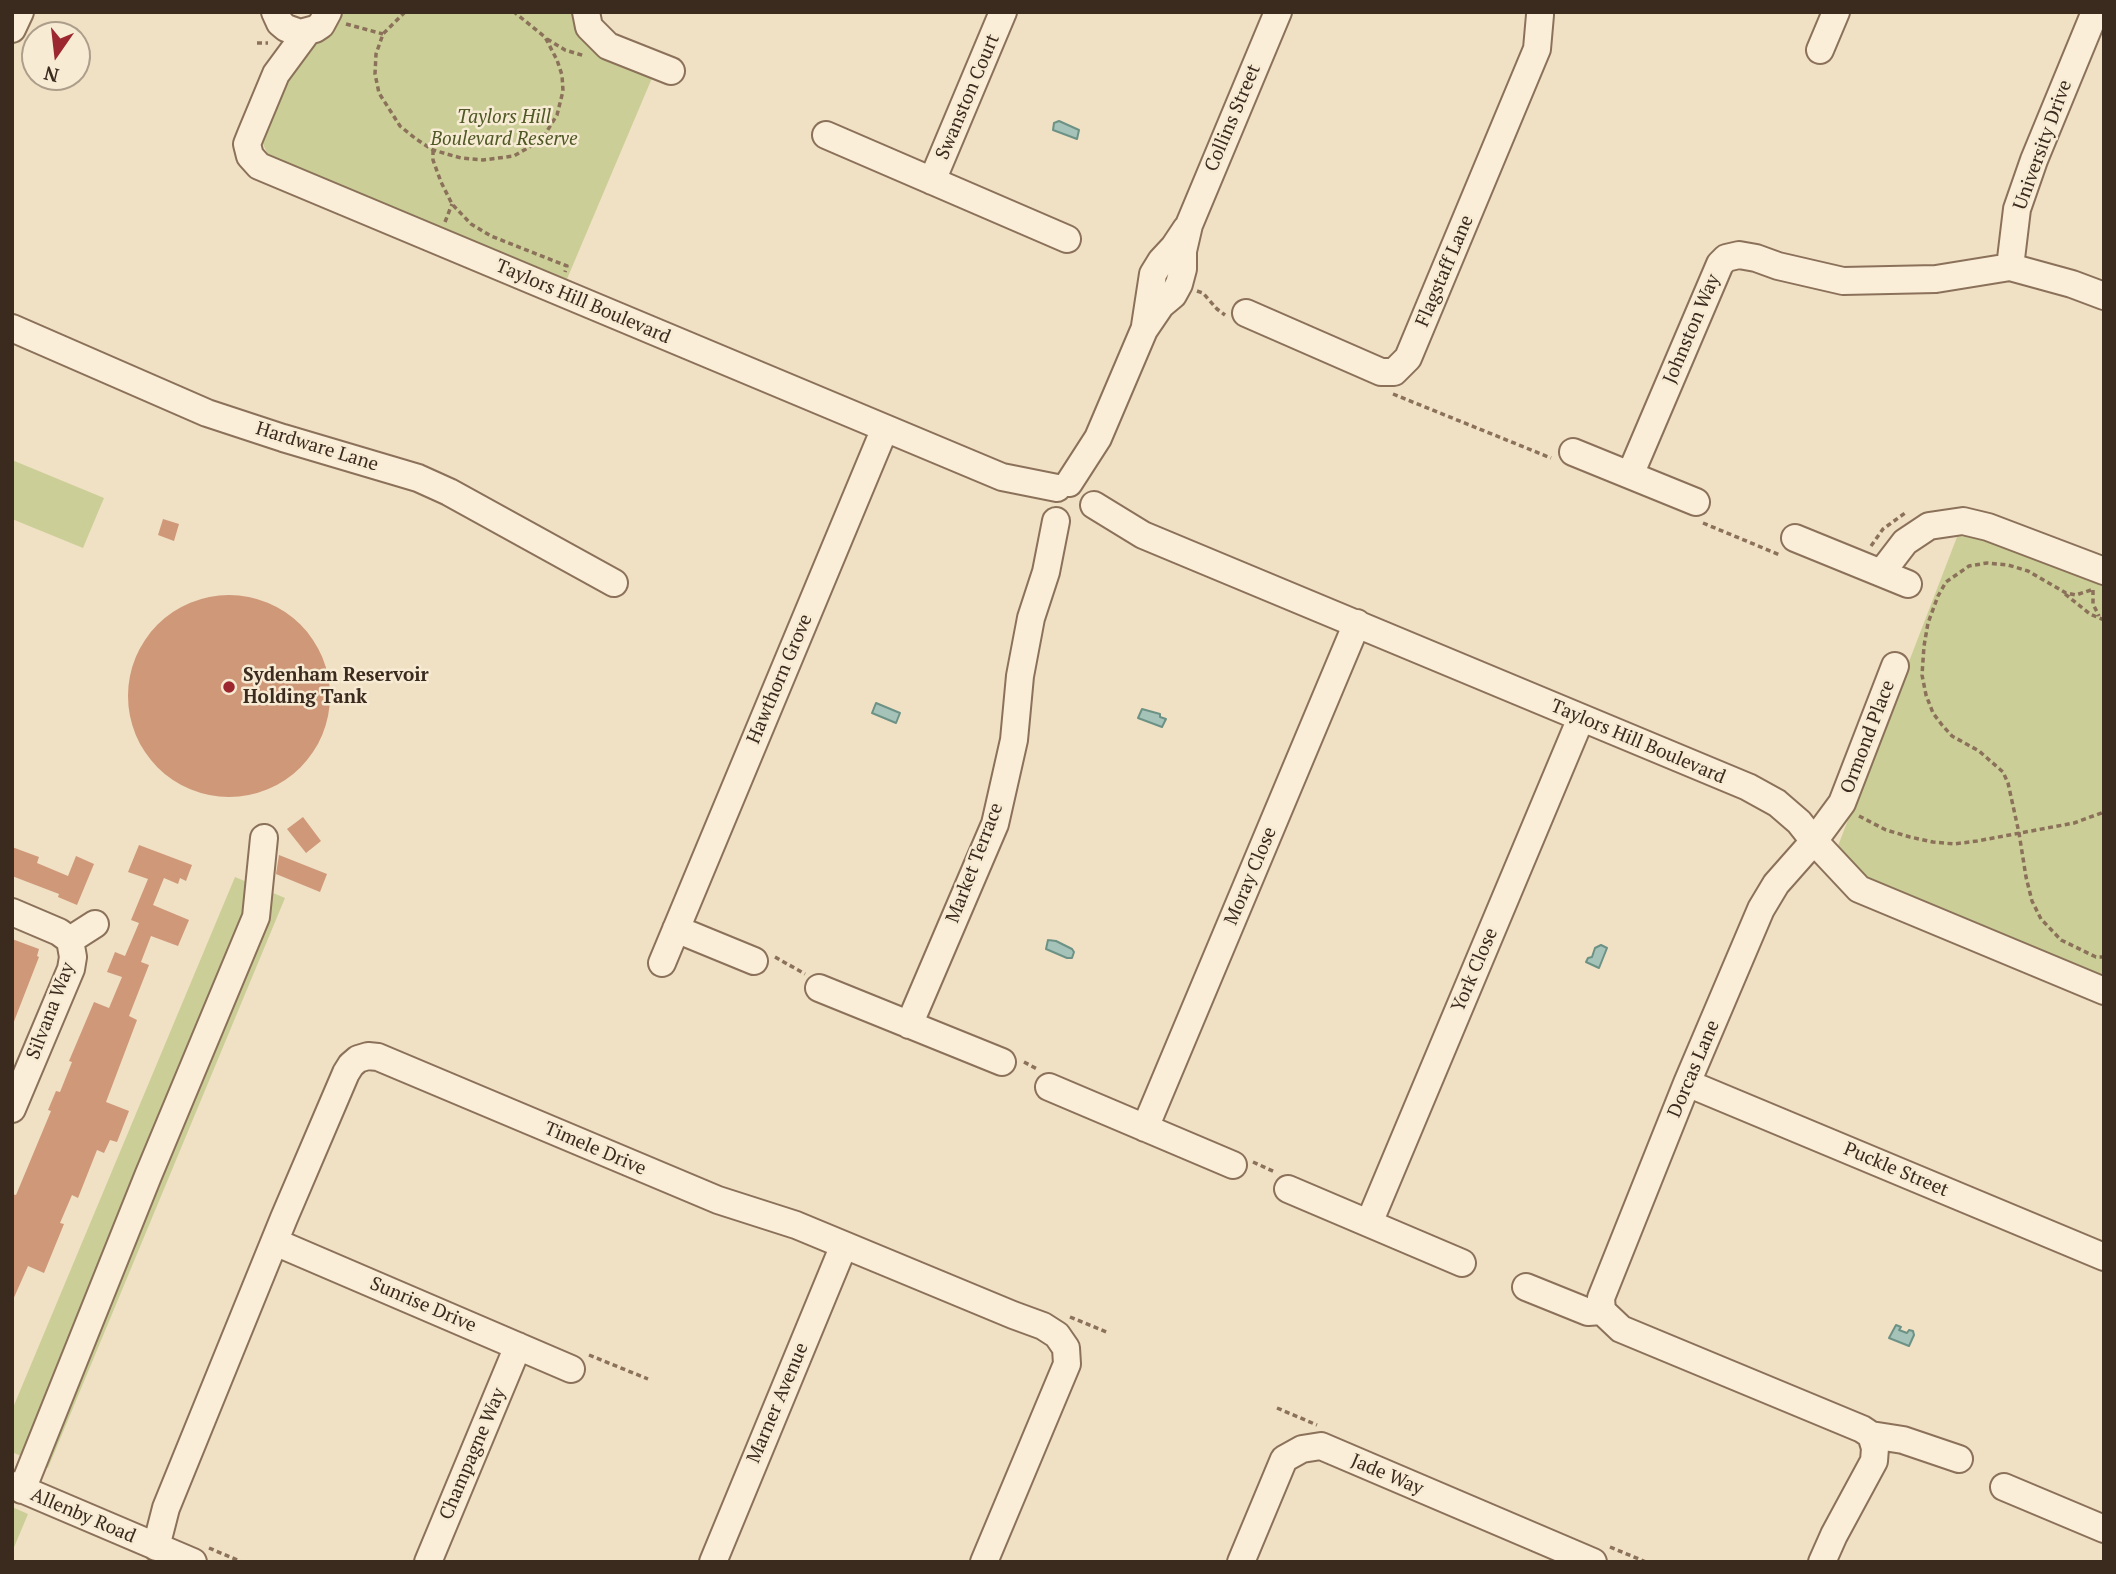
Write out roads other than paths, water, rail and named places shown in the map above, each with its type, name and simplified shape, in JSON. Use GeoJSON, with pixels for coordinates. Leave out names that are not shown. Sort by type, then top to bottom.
{"type":"FeatureCollection","features":[{"type":"Feature","properties":{"kind":"street"},"geometry":{"type":"LineString","coordinates":[[12,29],[20,12]]}},
{"type":"Feature","properties":{"kind":"street"},"geometry":{"type":"LineString","coordinates":[[586,12],[589,27],[608,46],[671,71]]}},
{"type":"Feature","properties":{"kind":"street","name":"Swanston Court"},"geometry":{"type":"LineString","coordinates":[[932,181],[1003,12]]}},
{"type":"Feature","properties":{"kind":"street","name":"Collins Street"},"geometry":{"type":"LineString","coordinates":[[1072,506],[1144,330],[1153,274],[1189,225],[1278,12]]}},
{"type":"Feature","properties":{"kind":"street"},"geometry":{"type":"LineString","coordinates":[[1820,50],[1836,12]]}},
{"type":"Feature","properties":{"kind":"street","name":"University Drive"},"geometry":{"type":"LineString","coordinates":[[2010,267],[2017,209],[2029,172],[2095,12]]}},
{"type":"Feature","properties":{"kind":"street","name":"Flagstaff Lane"},"geometry":{"type":"LineString","coordinates":[[1246,313],[1381,372],[1394,372],[1408,358],[1537,49],[1539,13]]}},
{"type":"Feature","properties":{"kind":"street"},"geometry":{"type":"LineString","coordinates":[[276,16],[292,31],[307,32]]}},
{"type":"Feature","properties":{"kind":"street","name":"Taylors Hill Boulevard"},"geometry":{"type":"LineString","coordinates":[[276,16],[276,74]]}},
{"type":"Feature","properties":{"kind":"street","name":"Taylors Hill Boulevard"},"geometry":{"type":"LineString","coordinates":[[337,18],[307,32],[276,74],[247,145],[250,156],[259,166],[1748,787],[1777,803],[1799,822],[1858,889],[2104,991]]}},
{"type":"Feature","properties":{"kind":"street","name":"Swanston Court"},"geometry":{"type":"LineString","coordinates":[[826,135],[1067,239]]}},
{"type":"Feature","properties":{"kind":"street","name":"Johnston Way"},"geometry":{"type":"LineString","coordinates":[[1630,475],[1720,264],[1726,258],[1740,255],[1756,258],[1778,266],[1843,281],[1936,279],[2010,267]]}},
{"type":"Feature","properties":{"kind":"street"},"geometry":{"type":"LineString","coordinates":[[2010,267],[2104,296]]}},
{"type":"Feature","properties":{"kind":"street","name":"Hardware Lane"},"geometry":{"type":"LineString","coordinates":[[12,328],[207,412],[283,438],[418,478],[461,498],[614,583]]}},
{"type":"Feature","properties":{"kind":"street","name":"Hawthorn Grove"},"geometry":{"type":"LineString","coordinates":[[662,962],[885,428]]}},
{"type":"Feature","properties":{"kind":"street"},"geometry":{"type":"LineString","coordinates":[[1573,452],[1696,502]]}},
{"type":"Feature","properties":{"kind":"street","name":"Market Terrace"},"geometry":{"type":"LineString","coordinates":[[909,1025],[995,824],[1014,740],[1020,676],[1031,618],[1072,506]]}},
{"type":"Feature","properties":{"kind":"street"},"geometry":{"type":"LineString","coordinates":[[1882,572],[1905,542],[1929,526],[1963,521],[1988,527],[2104,571]]}},
{"type":"Feature","properties":{"kind":"street"},"geometry":{"type":"LineString","coordinates":[[1795,538],[1908,584]]}},
{"type":"Feature","properties":{"kind":"street","name":"Moray Close"},"geometry":{"type":"LineString","coordinates":[[1145,1128],[1357,624]]}},
{"type":"Feature","properties":{"kind":"street","name":"Ormond Place"},"geometry":{"type":"LineString","coordinates":[[1814,841],[1841,805],[1895,666]]}},
{"type":"Feature","properties":{"kind":"street","name":"York Close"},"geometry":{"type":"LineString","coordinates":[[1369,1223],[1581,718]]}},
{"type":"Feature","properties":{"kind":"street"},"geometry":{"type":"LineString","coordinates":[[17,1488],[256,917],[264,838]]}},
{"type":"Feature","properties":{"kind":"street","name":"Dorcas Lane"},"geometry":{"type":"LineString","coordinates":[[1602,1311],[1601,1297],[1761,909],[1776,884],[1814,841]]}},
{"type":"Feature","properties":{"kind":"street"},"geometry":{"type":"LineString","coordinates":[[12,912],[59,932],[70,940]]}},
{"type":"Feature","properties":{"kind":"street","name":"Silvana Way"},"geometry":{"type":"LineString","coordinates":[[12,1109],[71,969],[73,957],[70,940],[95,924]]}},
{"type":"Feature","properties":{"kind":"street"},"geometry":{"type":"LineString","coordinates":[[676,929],[762,957]]}},
{"type":"Feature","properties":{"kind":"street"},"geometry":{"type":"LineString","coordinates":[[819,988],[1002,1062]]}},
{"type":"Feature","properties":{"kind":"street","name":"Timele Drive"},"geometry":{"type":"LineString","coordinates":[[144,1549],[166,1507],[346,1073],[358,1059],[368,1056],[718,1200],[796,1224],[1043,1326],[1057,1335],[1066,1348],[1068,1364],[984,1562]]}},
{"type":"Feature","properties":{"kind":"street","name":"Puckle Street"},"geometry":{"type":"LineString","coordinates":[[1688,1083],[2104,1257]]}},
{"type":"Feature","properties":{"kind":"street"},"geometry":{"type":"LineString","coordinates":[[1049,1087],[1233,1165]]}},
{"type":"Feature","properties":{"kind":"street"},"geometry":{"type":"LineString","coordinates":[[1288,1189],[1462,1263]]}},
{"type":"Feature","properties":{"kind":"street","name":"Sunrise Drive"},"geometry":{"type":"LineString","coordinates":[[275,1242],[571,1369]]}},
{"type":"Feature","properties":{"kind":"street","name":"Marner Avenue"},"geometry":{"type":"LineString","coordinates":[[713,1562],[844,1245]]}},
{"type":"Feature","properties":{"kind":"street"},"geometry":{"type":"LineString","coordinates":[[1526,1287],[1588,1312],[1602,1311],[1621,1329],[1871,1435],[1903,1440],[1959,1459]]}},
{"type":"Feature","properties":{"kind":"street","name":"Champagne Way"},"geometry":{"type":"LineString","coordinates":[[428,1562],[518,1346]]}},
{"type":"Feature","properties":{"kind":"street"},"geometry":{"type":"LineString","coordinates":[[1822,1562],[1874,1461],[1875,1448],[1871,1435]]}},
{"type":"Feature","properties":{"kind":"street","name":"Jade Way"},"geometry":{"type":"LineString","coordinates":[[1241,1562],[1284,1459],[1302,1448],[1321,1446],[1593,1562]]}},
{"type":"Feature","properties":{"kind":"street"},"geometry":{"type":"LineString","coordinates":[[2004,1487],[2104,1529]]}},
{"type":"Feature","properties":{"kind":"street","name":"Allenby Road"},"geometry":{"type":"LineString","coordinates":[[17,1488],[144,1549],[193,1562]]}},
{"type":"Feature","properties":{"kind":"water"},"geometry":{"type":"Polygon","coordinates":[[[1059,121],[1079,130],[1077,139],[1053,130],[1054,123],[1059,121]]]}},
{"type":"Feature","properties":{"kind":"water"},"geometry":{"type":"Polygon","coordinates":[[[876,703],[900,713],[896,723],[872,713],[876,703]]]}},
{"type":"Feature","properties":{"kind":"water"},"geometry":{"type":"Polygon","coordinates":[[[1142,709],[1160,714],[1160,717],[1166,719],[1162,727],[1138,718],[1142,709]]]}},
{"type":"Feature","properties":{"kind":"water"},"geometry":{"type":"Polygon","coordinates":[[[1048,940],[1072,949],[1072,958],[1046,949],[1048,940]]]}},
{"type":"Feature","properties":{"kind":"water"},"geometry":{"type":"Polygon","coordinates":[[[1601,945],[1607,948],[1599,968],[1586,962],[1592,957],[1595,948],[1601,945]]]}},
{"type":"Feature","properties":{"kind":"water"},"geometry":{"type":"Polygon","coordinates":[[[1896,1325],[1901,1327],[1899,1330],[1907,1333],[1909,1330],[1913,1331],[1909,1346],[1889,1338],[1896,1325]]]}},
{"type":"Feature","properties":{"kind":"place","name":"Sydenham Reservoir Holding Tank"},"geometry":{"type":"Point","coordinates":[229,687]}},
{"type":"Feature","properties":{"kind":"park label","name":"Taylors Hill Boulevard Reserve"},"geometry":{"type":"Point","coordinates":[504,129]}}]}
